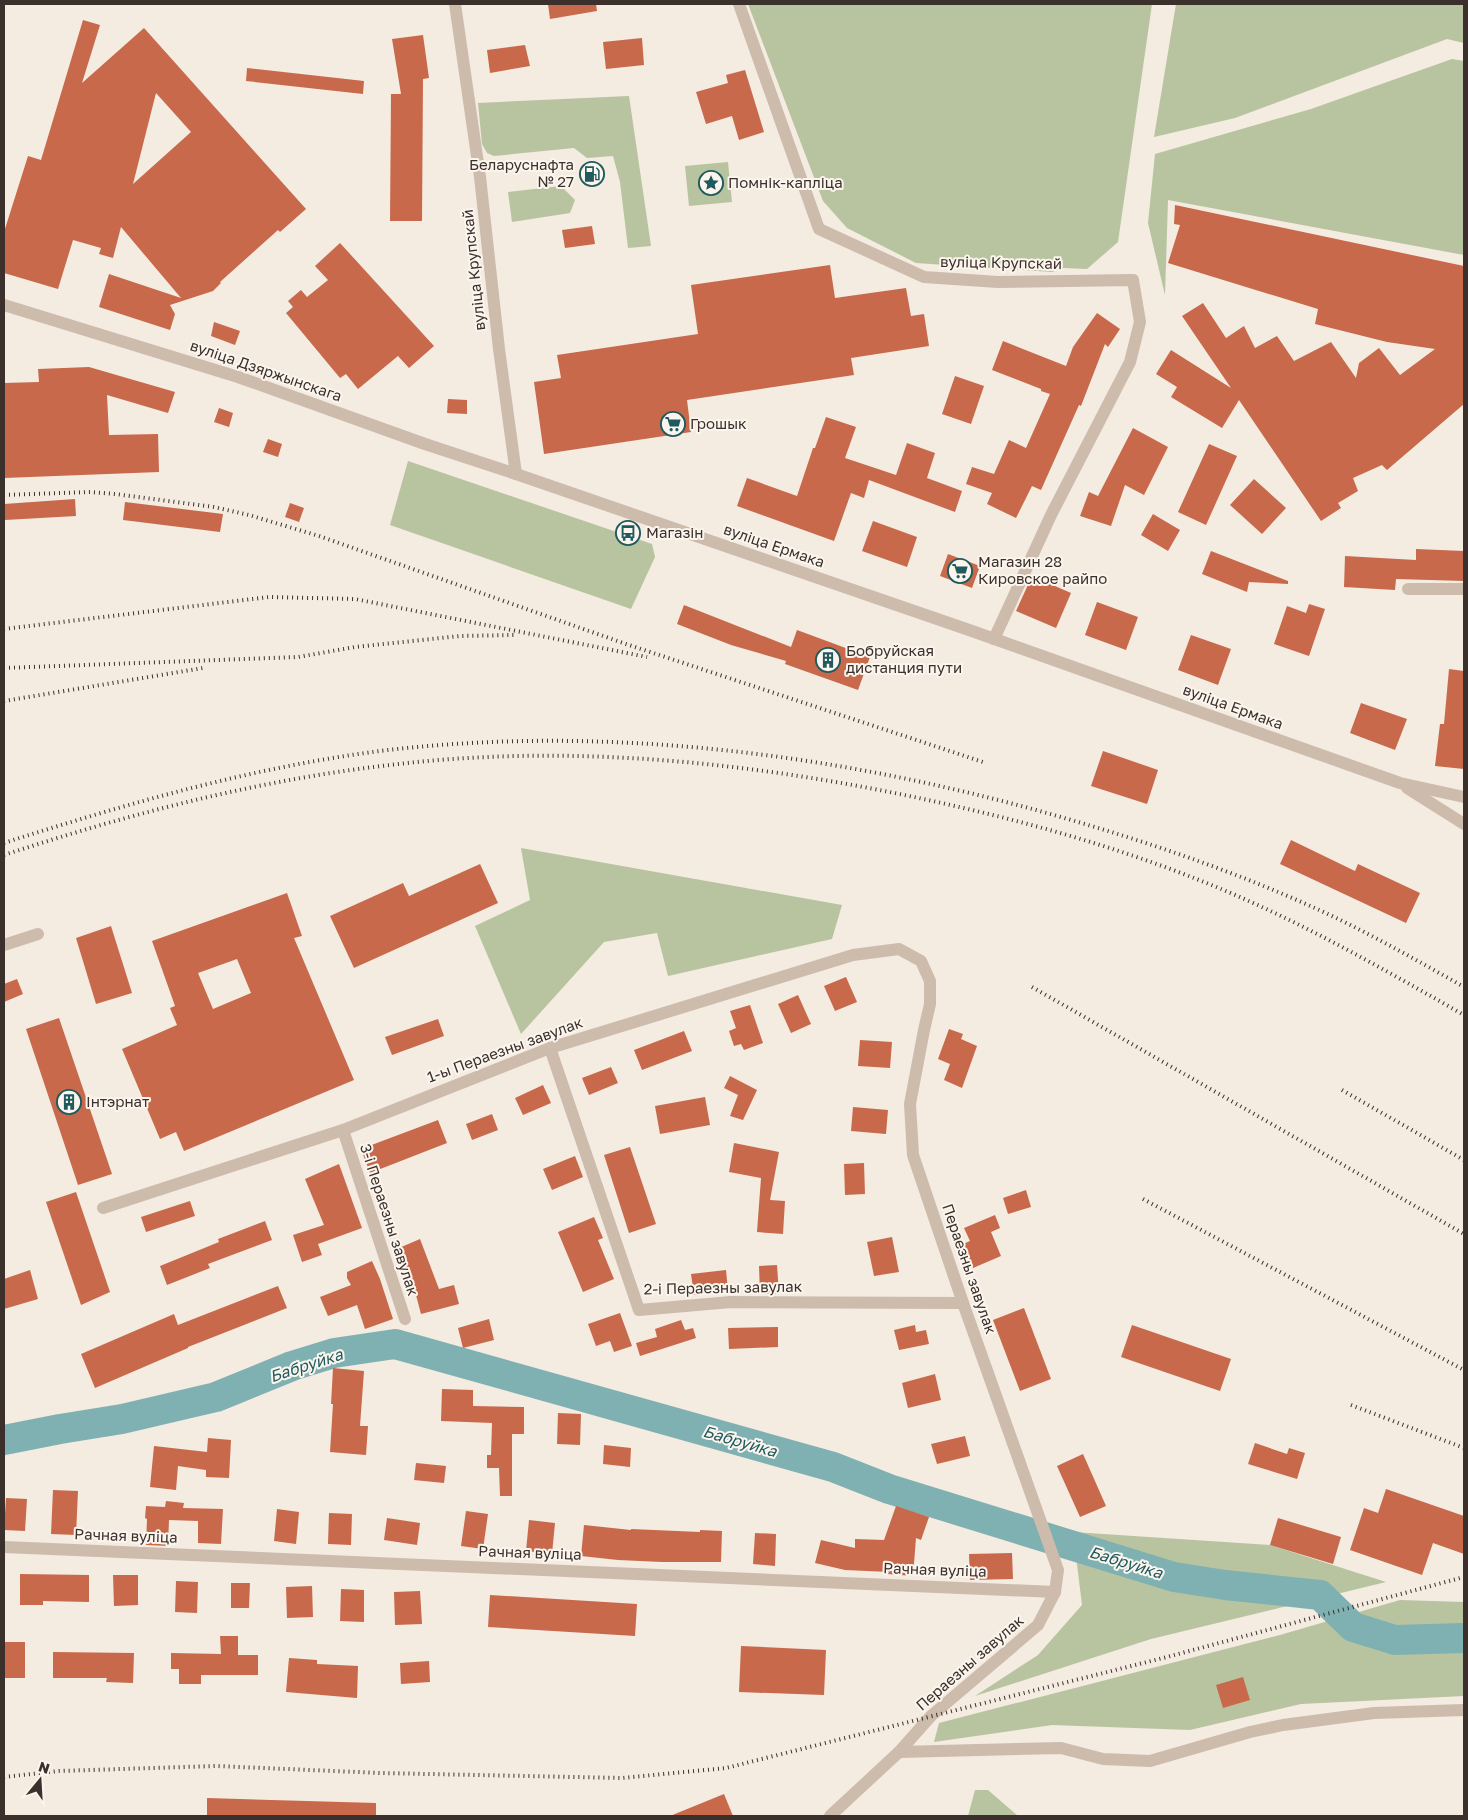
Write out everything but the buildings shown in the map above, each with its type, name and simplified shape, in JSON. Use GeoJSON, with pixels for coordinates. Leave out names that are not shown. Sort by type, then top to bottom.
{"type":"FeatureCollection","features":[{"type":"Feature","properties":{"kind":"street","name":"вуліца Крупскай"},"geometry":{"type":"LineString","coordinates":[[455,4],[481,186],[499,349],[516,474]]}},
{"type":"Feature","properties":{"kind":"street","name":"вуліца Крупскай"},"geometry":{"type":"LineString","coordinates":[[739,4],[819,229],[924,277],[998,282],[1133,280],[1140,322],[1130,362],[1051,515],[994,639]]}},
{"type":"Feature","properties":{"kind":"street","name":"вуліца Дзяржынскага"},"geometry":{"type":"LineString","coordinates":[[4,306],[238,377],[425,444],[516,474]]}},
{"type":"Feature","properties":{"kind":"street","name":"вуліца Ермака"},"geometry":{"type":"LineString","coordinates":[[516,474],[994,639],[1400,784],[1464,797]]}},
{"type":"Feature","properties":{"kind":"street"},"geometry":{"type":"LineString","coordinates":[[1408,589],[1464,589]]}},
{"type":"Feature","properties":{"kind":"street"},"geometry":{"type":"LineString","coordinates":[[1400,784],[1464,824]]}},
{"type":"Feature","properties":{"kind":"street"},"geometry":{"type":"LineString","coordinates":[[4,945],[38,934]]}},
{"type":"Feature","properties":{"kind":"street","name":"1-ы Пераезны завулак"},"geometry":{"type":"LineString","coordinates":[[103,1208],[343,1130],[550,1048],[853,955],[899,949],[922,961]]}},
{"type":"Feature","properties":{"kind":"street","name":"Пераезны завулак"},"geometry":{"type":"LineString","coordinates":[[830,1816],[899,1752],[931,1716],[1038,1626],[1055,1592],[1058,1570],[963,1303],[913,1155],[910,1104],[930,1004],[930,981],[922,961]]}},
{"type":"Feature","properties":{"kind":"street","name":"2-і Пераезны завулак"},"geometry":{"type":"LineString","coordinates":[[550,1048],[639,1310],[731,1302],[963,1303]]}},
{"type":"Feature","properties":{"kind":"street","name":"3-і Пераезны завулак"},"geometry":{"type":"LineString","coordinates":[[343,1130],[406,1319]]}},
{"type":"Feature","properties":{"kind":"street","name":"Рачная вуліца"},"geometry":{"type":"LineString","coordinates":[[4,1546],[1055,1592]]}},
{"type":"Feature","properties":{"kind":"street"},"geometry":{"type":"LineString","coordinates":[[899,1752],[1061,1748],[1103,1759],[1150,1761],[1250,1732],[1283,1725],[1374,1713],[1464,1710]]}},
{"type":"Feature","properties":{"kind":"green space"},"geometry":{"type":"Polygon","coordinates":[[[748,4],[1152,4],[1118,242],[1087,269],[1064,268],[1052,272],[916,263],[847,228],[823,201],[748,4]]]}},
{"type":"Feature","properties":{"kind":"green space"},"geometry":{"type":"Polygon","coordinates":[[[1176,4],[1464,4],[1464,43],[1447,39],[1235,118],[1154,137],[1176,4]]]}},
{"type":"Feature","properties":{"kind":"green space"},"geometry":{"type":"Polygon","coordinates":[[[1452,59],[1464,61],[1464,255],[1168,200],[1165,295],[1148,223],[1155,154],[1311,109],[1452,59]]]}},
{"type":"Feature","properties":{"kind":"green space"},"geometry":{"type":"Polygon","coordinates":[[[629,96],[651,246],[628,248],[620,182],[613,156],[587,158],[574,148],[494,156],[487,153],[482,144],[478,103],[629,96]]]}},
{"type":"Feature","properties":{"kind":"green space"},"geometry":{"type":"Polygon","coordinates":[[[728,162],[732,202],[689,206],[685,166],[728,162]]]}},
{"type":"Feature","properties":{"kind":"green space"},"geometry":{"type":"Polygon","coordinates":[[[561,186],[575,200],[570,213],[512,222],[508,192],[561,186]]]}},
{"type":"Feature","properties":{"kind":"green space"},"geometry":{"type":"Polygon","coordinates":[[[408,461],[652,544],[655,557],[631,609],[390,525],[408,461]]]}},
{"type":"Feature","properties":{"kind":"green space"},"geometry":{"type":"Polygon","coordinates":[[[521,848],[842,905],[832,939],[668,976],[657,933],[604,942],[521,1034],[475,926],[530,900],[521,848]]]}},
{"type":"Feature","properties":{"kind":"green space"},"geometry":{"type":"Polygon","coordinates":[[[1073,1532],[1270,1545],[1386,1582],[1151,1639],[975,1696],[1038,1655],[1082,1605],[1073,1532]]]}},
{"type":"Feature","properties":{"kind":"green space"},"geometry":{"type":"Polygon","coordinates":[[[1400,1600],[1464,1602],[1464,1696],[1301,1704],[1190,1730],[1052,1725],[934,1742],[939,1723],[1280,1635],[1400,1600]]]}},
{"type":"Feature","properties":{"kind":"green space"},"geometry":{"type":"Polygon","coordinates":[[[975,1790],[988,1790],[1018,1816],[968,1816],[975,1790]]]}},
{"type":"Feature","properties":{"kind":"waterway","name":"Бабруйка"},"geometry":{"type":"LineString","coordinates":[[4,1440],[122,1419],[216,1397],[292,1366],[334,1353],[395,1344],[833,1467],[889,1489],[1174,1577],[1225,1585],[1320,1595],[1353,1627],[1395,1640],[1464,1638]]}},
{"type":"Feature","properties":{"kind":"railway"},"geometry":{"type":"LineString","coordinates":[[4,495],[90,492],[115,494],[214,507],[249,515],[319,536],[626,644],[983,762]]}},
{"type":"Feature","properties":{"kind":"railway"},"geometry":{"type":"LineString","coordinates":[[4,629],[269,597],[355,599],[647,657]]}},
{"type":"Feature","properties":{"kind":"railway"},"geometry":{"type":"LineString","coordinates":[[4,668],[298,657],[355,647],[460,636],[514,635]]}},
{"type":"Feature","properties":{"kind":"railway"},"geometry":{"type":"LineString","coordinates":[[4,701],[203,668]]}},
{"type":"Feature","properties":{"kind":"railway"},"geometry":{"type":"LineString","coordinates":[[4,843],[146,800],[242,776],[339,757],[388,750],[469,743],[551,741],[633,743],[715,749],[797,759],[877,773],[957,790],[1111,832],[1186,856],[1295,899],[1364,932],[1464,987]]}},
{"type":"Feature","properties":{"kind":"railway"},"geometry":{"type":"LineString","coordinates":[[4,855],[146,812],[194,800],[341,771],[457,759],[525,756],[592,756],[728,766],[795,775],[928,800],[1031,825],[1166,867],[1267,909],[1367,960],[1464,1015]]}},
{"type":"Feature","properties":{"kind":"railway"},"geometry":{"type":"LineString","coordinates":[[1032,987],[1464,1234]]}},
{"type":"Feature","properties":{"kind":"railway"},"geometry":{"type":"LineString","coordinates":[[1342,1090],[1464,1160]]}},
{"type":"Feature","properties":{"kind":"railway"},"geometry":{"type":"LineString","coordinates":[[1143,1199],[1464,1370]]}},
{"type":"Feature","properties":{"kind":"railway"},"geometry":{"type":"LineString","coordinates":[[1351,1405],[1464,1448]]}},
{"type":"Feature","properties":{"kind":"railway"},"geometry":{"type":"LineString","coordinates":[[4,1777],[59,1771],[216,1766],[381,1773],[622,1778],[726,1768],[1167,1657],[1464,1577]]}},
{"type":"Feature","properties":{"kind":"place","name":"Беларуснафта № 27"},"geometry":{"type":"Point","coordinates":[592,174]}},
{"type":"Feature","properties":{"kind":"place","name":"Помнік-капліца"},"geometry":{"type":"Point","coordinates":[711,183]}},
{"type":"Feature","properties":{"kind":"place","name":"Грошык"},"geometry":{"type":"Point","coordinates":[673,424]}},
{"type":"Feature","properties":{"kind":"place","name":"Магазін"},"geometry":{"type":"Point","coordinates":[628,533]}},
{"type":"Feature","properties":{"kind":"place","name":"Магазин 28 Кировское райпо"},"geometry":{"type":"Point","coordinates":[960,571]}},
{"type":"Feature","properties":{"kind":"place","name":"Бобруйская дистанция пути"},"geometry":{"type":"Point","coordinates":[828,660]}},
{"type":"Feature","properties":{"kind":"place","name":"Інтэрнат"},"geometry":{"type":"Point","coordinates":[69,1102]}}]}
